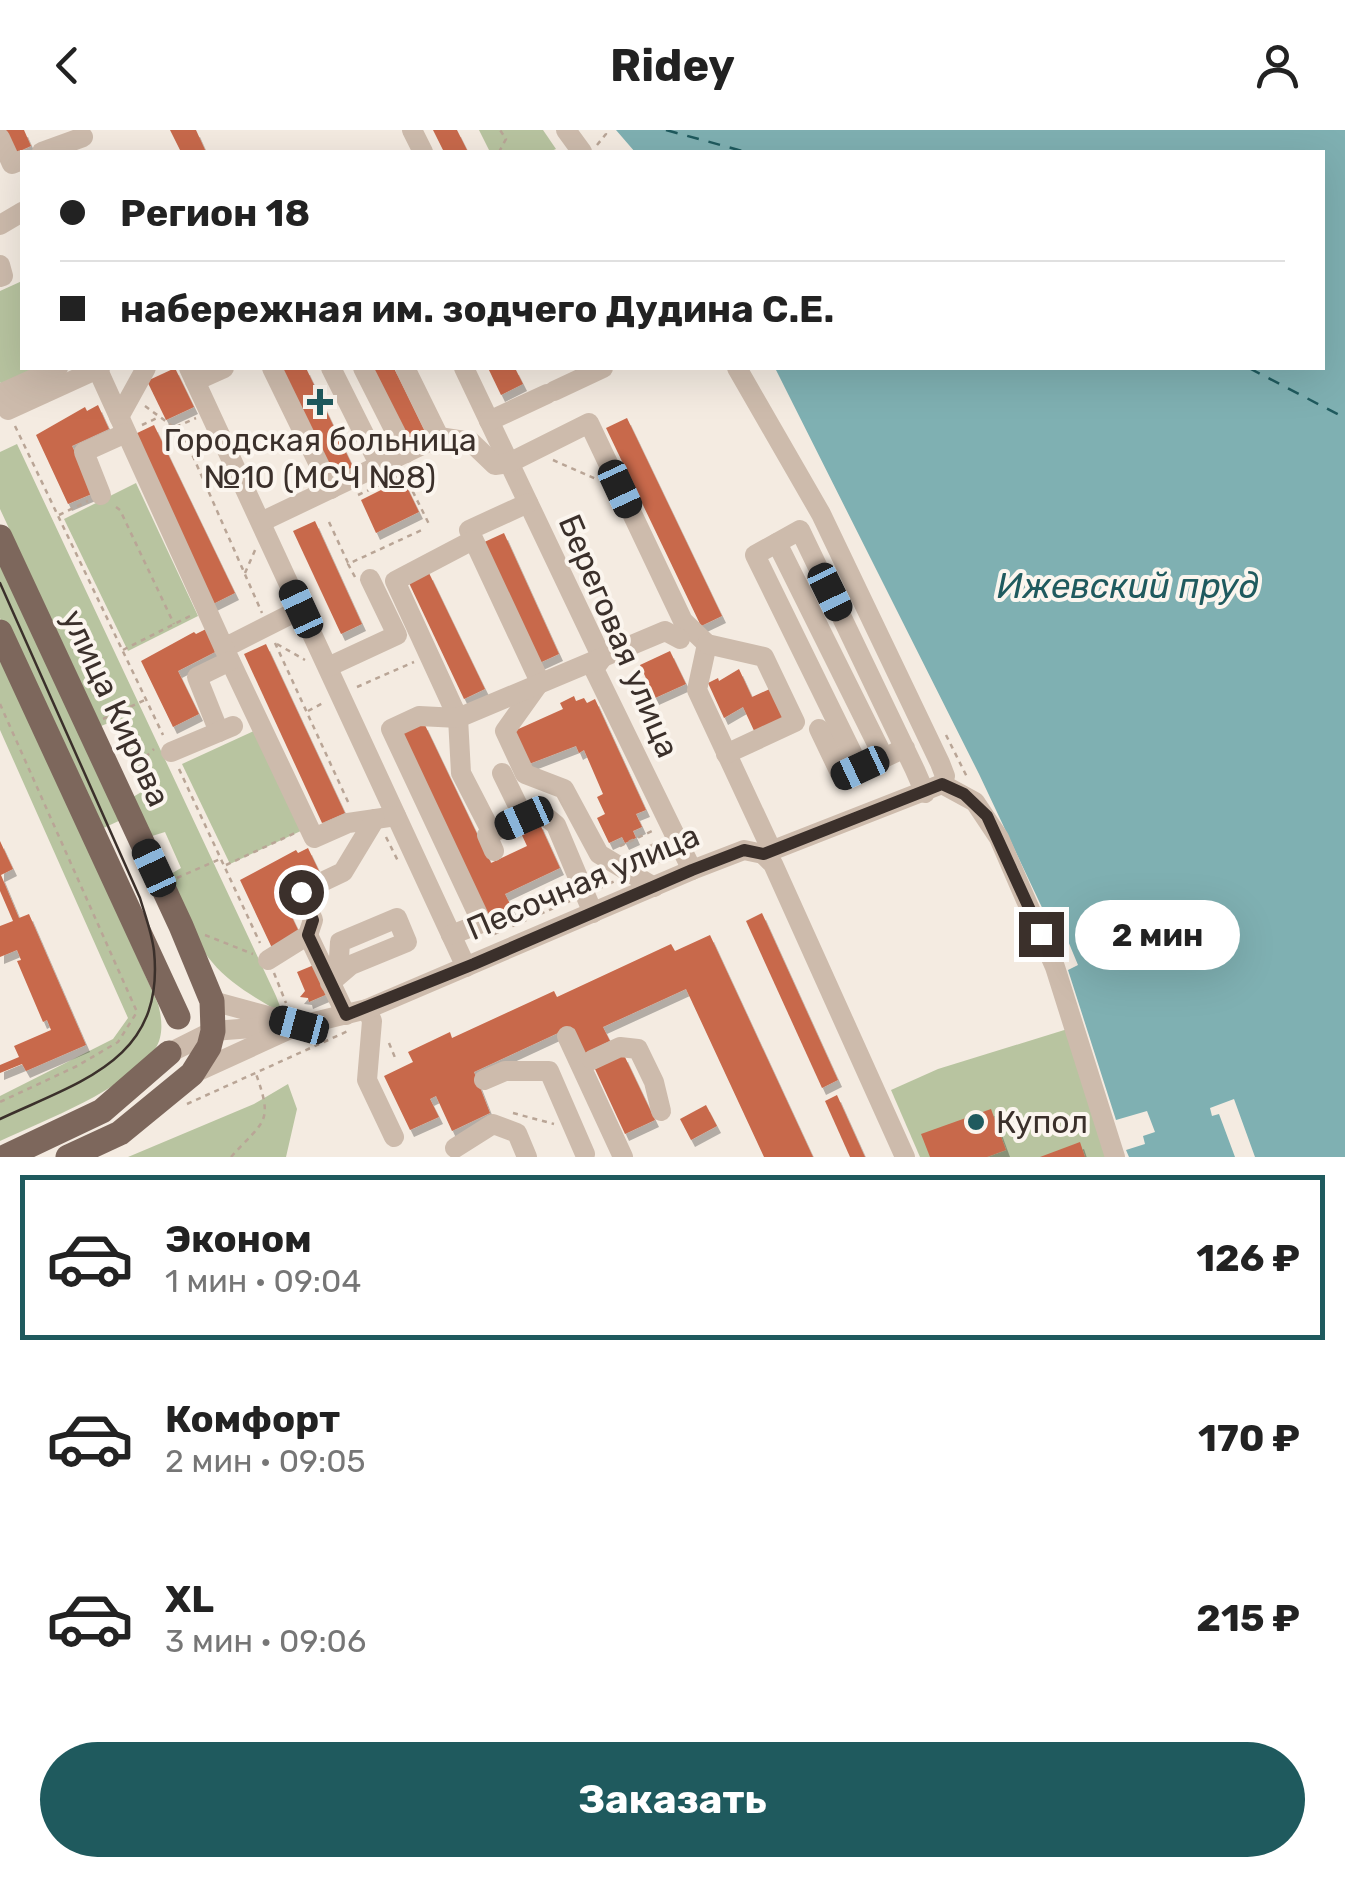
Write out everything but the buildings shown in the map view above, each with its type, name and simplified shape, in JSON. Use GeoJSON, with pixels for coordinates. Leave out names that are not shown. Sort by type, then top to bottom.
{"type":"FeatureCollection","features":[{"type":"Feature","properties":{"kind":"main road","name":"улица Кирова"},"geometry":{"type":"LineString","coordinates":[[0,536],[212,1001],[207,1039]]}},
{"type":"Feature","properties":{"kind":"main road"},"geometry":{"type":"LineString","coordinates":[[4,649],[178,1017],[169,1053],[192,1074],[207,1039]]}},
{"type":"Feature","properties":{"kind":"main road"},"geometry":{"type":"LineString","coordinates":[[178,1017],[212,1001]]}},
{"type":"Feature","properties":{"kind":"main road","name":"Песочная улица"},"geometry":{"type":"LineString","coordinates":[[5,1157],[102,1110],[169,1053]]}},
{"type":"Feature","properties":{"kind":"main road","name":"Песочная улица"},"geometry":{"type":"LineString","coordinates":[[68,1157],[120,1133],[192,1074]]}},
{"type":"Feature","properties":{"kind":"main road"},"geometry":{"type":"LineString","coordinates":[[102,1110],[120,1133]]}},
{"type":"Feature","properties":{"kind":"street"},"geometry":{"type":"LineString","coordinates":[[566,130],[586,150]]}},
{"type":"Feature","properties":{"kind":"street"},"geometry":{"type":"LineString","coordinates":[[0,138],[12,164],[20,161]]}},
{"type":"Feature","properties":{"kind":"street"},"geometry":{"type":"LineString","coordinates":[[52,150],[84,140]]}},
{"type":"Feature","properties":{"kind":"street"},"geometry":{"type":"LineString","coordinates":[[0,266],[4,276],[0,278]]}},
{"type":"Feature","properties":{"kind":"street"},"geometry":{"type":"LineString","coordinates":[[4,402],[55,370]]}},
{"type":"Feature","properties":{"kind":"street"},"geometry":{"type":"LineString","coordinates":[[4,402],[92,370]]}},
{"type":"Feature","properties":{"kind":"street"},"geometry":{"type":"LineString","coordinates":[[99,370],[314,838],[376,819]]}},
{"type":"Feature","properties":{"kind":"street"},"geometry":{"type":"LineString","coordinates":[[101,495],[84,452],[123,425],[133,391],[145,370]]}},
{"type":"Feature","properties":{"kind":"street"},"geometry":{"type":"LineString","coordinates":[[273,370],[331,489]]}},
{"type":"Feature","properties":{"kind":"street"},"geometry":{"type":"LineString","coordinates":[[333,370],[380,466]]}},
{"type":"Feature","properties":{"kind":"street"},"geometry":{"type":"LineString","coordinates":[[365,370],[406,454]]}},
{"type":"Feature","properties":{"kind":"street"},"geometry":{"type":"LineString","coordinates":[[406,370],[440,437]]}},
{"type":"Feature","properties":{"kind":"street","name":"Береговая улица"},"geometry":{"type":"LineString","coordinates":[[465,370],[602,658],[594,669],[692,870]]}},
{"type":"Feature","properties":{"kind":"street"},"geometry":{"type":"LineString","coordinates":[[490,423],[599,370]]}},
{"type":"Feature","properties":{"kind":"street"},"geometry":{"type":"LineString","coordinates":[[738,370],[821,514],[940,763],[937,786]]}},
{"type":"Feature","properties":{"kind":"street"},"geometry":{"type":"LineString","coordinates":[[192,374],[329,671],[376,819],[451,935],[466,967]]}},
{"type":"Feature","properties":{"kind":"street"},"geometry":{"type":"LineString","coordinates":[[261,522],[440,437],[471,442],[494,465],[509,463],[589,424],[683,621],[708,644],[764,657],[795,722],[726,754]]}},
{"type":"Feature","properties":{"kind":"street"},"geometry":{"type":"LineString","coordinates":[[528,503],[469,530],[540,682]]}},
{"type":"Feature","properties":{"kind":"street"},"geometry":{"type":"LineString","coordinates":[[860,768],[755,555],[800,530],[905,748],[937,786],[975,802],[999,838],[1055,967],[1114,1157]]}},
{"type":"Feature","properties":{"kind":"street"},"geometry":{"type":"LineString","coordinates":[[473,540],[394,581],[458,718],[461,773],[493,842],[524,818],[539,812],[556,824],[593,913]]}},
{"type":"Feature","properties":{"kind":"street"},"geometry":{"type":"LineString","coordinates":[[777,543],[884,758]]}},
{"type":"Feature","properties":{"kind":"street"},"geometry":{"type":"LineString","coordinates":[[329,671],[397,635],[370,579]]}},
{"type":"Feature","properties":{"kind":"street"},"geometry":{"type":"LineString","coordinates":[[171,752],[226,729],[198,677],[227,654],[301,609]]}},
{"type":"Feature","properties":{"kind":"street"},"geometry":{"type":"LineString","coordinates":[[451,935],[482,923],[391,729],[419,716],[458,718],[664,631],[680,639]]}},
{"type":"Feature","properties":{"kind":"street"},"geometry":{"type":"LineString","coordinates":[[708,644],[698,690],[904,1157]]}},
{"type":"Feature","properties":{"kind":"street"},"geometry":{"type":"LineString","coordinates":[[540,682],[506,730],[526,774],[564,789],[598,854],[654,887]]}},
{"type":"Feature","properties":{"kind":"street"},"geometry":{"type":"LineString","coordinates":[[820,729],[842,777],[905,748]]}},
{"type":"Feature","properties":{"kind":"street"},"geometry":{"type":"LineString","coordinates":[[502,772],[524,818]]}},
{"type":"Feature","properties":{"kind":"street","name":"Песочная улица"},"geometry":{"type":"LineString","coordinates":[[169,1053],[294,1017],[370,1015],[466,967],[692,870],[744,850],[768,853],[937,786]]}},
{"type":"Feature","properties":{"kind":"street"},"geometry":{"type":"LineString","coordinates":[[268,960],[308,935],[313,920],[301,892],[343,872],[376,819]]}},
{"type":"Feature","properties":{"kind":"street"},"geometry":{"type":"LineString","coordinates":[[644,858],[679,843]]}},
{"type":"Feature","properties":{"kind":"street"},"geometry":{"type":"LineString","coordinates":[[308,935],[337,977],[346,1015]]}},
{"type":"Feature","properties":{"kind":"street","name":"Песочная улица"},"geometry":{"type":"LineString","coordinates":[[212,1001],[294,1017]]}},
{"type":"Feature","properties":{"kind":"street"},"geometry":{"type":"LineString","coordinates":[[370,1015],[367,1080],[394,1137]]}},
{"type":"Feature","properties":{"kind":"street"},"geometry":{"type":"LineString","coordinates":[[178,1017],[207,1039]]}},
{"type":"Feature","properties":{"kind":"street","name":"Песочная улица"},"geometry":{"type":"LineString","coordinates":[[192,1074],[294,1017]]}},
{"type":"Feature","properties":{"kind":"street"},"geometry":{"type":"LineString","coordinates":[[567,1036],[623,1157]]}},
{"type":"Feature","properties":{"kind":"street"},"geometry":{"type":"LineString","coordinates":[[592,1060],[620,1047],[638,1049],[654,1082],[661,1111]]}},
{"type":"Feature","properties":{"kind":"street"},"geometry":{"type":"LineString","coordinates":[[484,1080],[505,1071],[549,1071],[581,1156]]}},
{"type":"Feature","properties":{"kind":"street"},"geometry":{"type":"LineString","coordinates":[[455,1147],[493,1124],[517,1133],[527,1157]]}},
{"type":"Feature","properties":{"kind":"path"},"geometry":{"type":"LineString","coordinates":[[588,150],[606,134],[605,130]]}},
{"type":"Feature","properties":{"kind":"path"},"geometry":{"type":"LineString","coordinates":[[133,391],[175,428],[188,446],[245,574],[266,633],[376,819]]}},
{"type":"Feature","properties":{"kind":"path"},"geometry":{"type":"LineString","coordinates":[[4,402],[164,738],[116,787]]}},
{"type":"Feature","properties":{"kind":"path"},"geometry":{"type":"LineString","coordinates":[[123,425],[158,417]]}},
{"type":"Feature","properties":{"kind":"path"},"geometry":{"type":"LineString","coordinates":[[533,451],[620,489]]}},
{"type":"Feature","properties":{"kind":"path"},"geometry":{"type":"LineString","coordinates":[[356,496],[404,474],[430,526]]}},
{"type":"Feature","properties":{"kind":"path"},"geometry":{"type":"LineString","coordinates":[[58,516],[101,495],[120,510],[174,624]]}},
{"type":"Feature","properties":{"kind":"path"},"geometry":{"type":"LineString","coordinates":[[329,522],[348,564]]}},
{"type":"Feature","properties":{"kind":"path"},"geometry":{"type":"LineString","coordinates":[[245,574],[257,545]]}},
{"type":"Feature","properties":{"kind":"path"},"geometry":{"type":"LineString","coordinates":[[122,650],[206,608]]}},
{"type":"Feature","properties":{"kind":"path"},"geometry":{"type":"LineString","coordinates":[[266,633],[329,671]]}},
{"type":"Feature","properties":{"kind":"path"},"geometry":{"type":"LineString","coordinates":[[358,686],[429,656]]}},
{"type":"Feature","properties":{"kind":"path"},"geometry":{"type":"LineString","coordinates":[[88,726],[145,700]]}},
{"type":"Feature","properties":{"kind":"path"},"geometry":{"type":"LineString","coordinates":[[0,704],[137,1012],[118,1042],[0,1102]]}},
{"type":"Feature","properties":{"kind":"path"},"geometry":{"type":"LineString","coordinates":[[171,752],[294,1017]]}},
{"type":"Feature","properties":{"kind":"path"},"geometry":{"type":"LineString","coordinates":[[224,866],[309,826]]}},
{"type":"Feature","properties":{"kind":"path"},"geometry":{"type":"LineString","coordinates":[[173,880],[221,858]]}},
{"type":"Feature","properties":{"kind":"path"},"geometry":{"type":"LineString","coordinates":[[101,929],[111,924]]}},
{"type":"Feature","properties":{"kind":"path"},"geometry":{"type":"LineString","coordinates":[[182,1106],[370,1015]]}},
{"type":"Feature","properties":{"kind":"path"},"geometry":{"type":"LineString","coordinates":[[231,1157],[259,1131],[268,1107],[255,1071]]}},
{"type":"Feature","properties":{"kind":"path"},"geometry":{"type":"LineString","coordinates":[[504,1127],[510,1112],[574,1130]]}},
{"type":"Feature","properties":{"kind":"green space"},"geometry":{"type":"Polygon","coordinates":[[[479,130],[543,130],[556,149],[554,150],[489,150],[479,130]]]}},
{"type":"Feature","properties":{"kind":"green space"},"geometry":{"type":"Polygon","coordinates":[[[20,282],[20,370],[54,370],[5,392],[0,382],[0,291],[20,282]]]}},
{"type":"Feature","properties":{"kind":"green space"},"geometry":{"type":"Polygon","coordinates":[[[17,444],[283,1014],[228,978],[205,953],[193,931],[169,875],[181,868],[165,832],[152,836],[133,797],[143,791],[111,722],[101,726],[0,509],[0,452],[17,444]]]}},
{"type":"Feature","properties":{"kind":"green space"},"geometry":{"type":"Polygon","coordinates":[[[136,483],[198,616],[128,651],[64,519],[136,483]]]}},
{"type":"Feature","properties":{"kind":"green space"},"geometry":{"type":"Polygon","coordinates":[[[0,549],[123,819],[97,831],[0,618],[0,549]]]}},
{"type":"Feature","properties":{"kind":"green space"},"geometry":{"type":"Polygon","coordinates":[[[0,650],[158,1004],[161,1027],[155,1049],[125,1078],[0,1141],[0,1096],[113,1039],[128,1018],[0,730],[0,650]]]}},
{"type":"Feature","properties":{"kind":"green space"},"geometry":{"type":"Polygon","coordinates":[[[258,729],[305,829],[230,864],[182,764],[258,729]]]}},
{"type":"Feature","properties":{"kind":"green space"},"geometry":{"type":"Polygon","coordinates":[[[1074,1027],[1114,1157],[920,1157],[891,1090],[938,1069],[1074,1027]]]}},
{"type":"Feature","properties":{"kind":"green space"},"geometry":{"type":"Polygon","coordinates":[[[288,1084],[297,1109],[286,1157],[128,1157],[254,1104],[288,1084]]]}},
{"type":"Feature","properties":{"kind":"water","name":"Ижевский пруд"},"geometry":{"type":"Polygon","coordinates":[[[616,130],[1345,130],[1345,1157],[1129,1157],[1126,1150],[1145,1144],[1143,1136],[1155,1132],[1147,1111],[1116,1120],[1068,970],[1078,965],[1056,912],[1046,916],[776,370],[1325,370],[1325,150],[633,150],[616,130]]]}},
{"type":"Feature","properties":{"kind":"pier"},"geometry":{"type":"Polygon","coordinates":[[[1234,1099],[1255,1157],[1235,1157],[1219,1114],[1212,1116],[1210,1108],[1234,1099]]]}},
{"type":"Feature","properties":{"kind":"ferry route"},"geometry":{"type":"LineString","coordinates":[[666,130],[739,150]]}},
{"type":"Feature","properties":{"kind":"ferry route"},"geometry":{"type":"LineString","coordinates":[[1253,370],[1345,418]]}},
{"type":"Feature","properties":{"kind":"tram line"},"geometry":{"type":"LineString","coordinates":[[0,583],[140,898],[154,951],[154,988],[146,1018],[131,1042],[112,1062],[87,1078],[0,1119]]}},
{"type":"Feature","properties":{"kind":"place","name":"Городская больница №10 (МСЧ №8)"},"geometry":{"type":"Point","coordinates":[320,402]}},
{"type":"Feature","properties":{"kind":"place","name":"Купол"},"geometry":{"type":"Point","coordinates":[976,1122]}},
{"type":"Feature","properties":{"kind":"route"},"geometry":{"type":"LineString","coordinates":[[301,892],[313,920],[308,935],[346,1015],[692,870],[744,850],[764,854],[942,784],[964,794],[987,816],[1041,934]]}}]}
